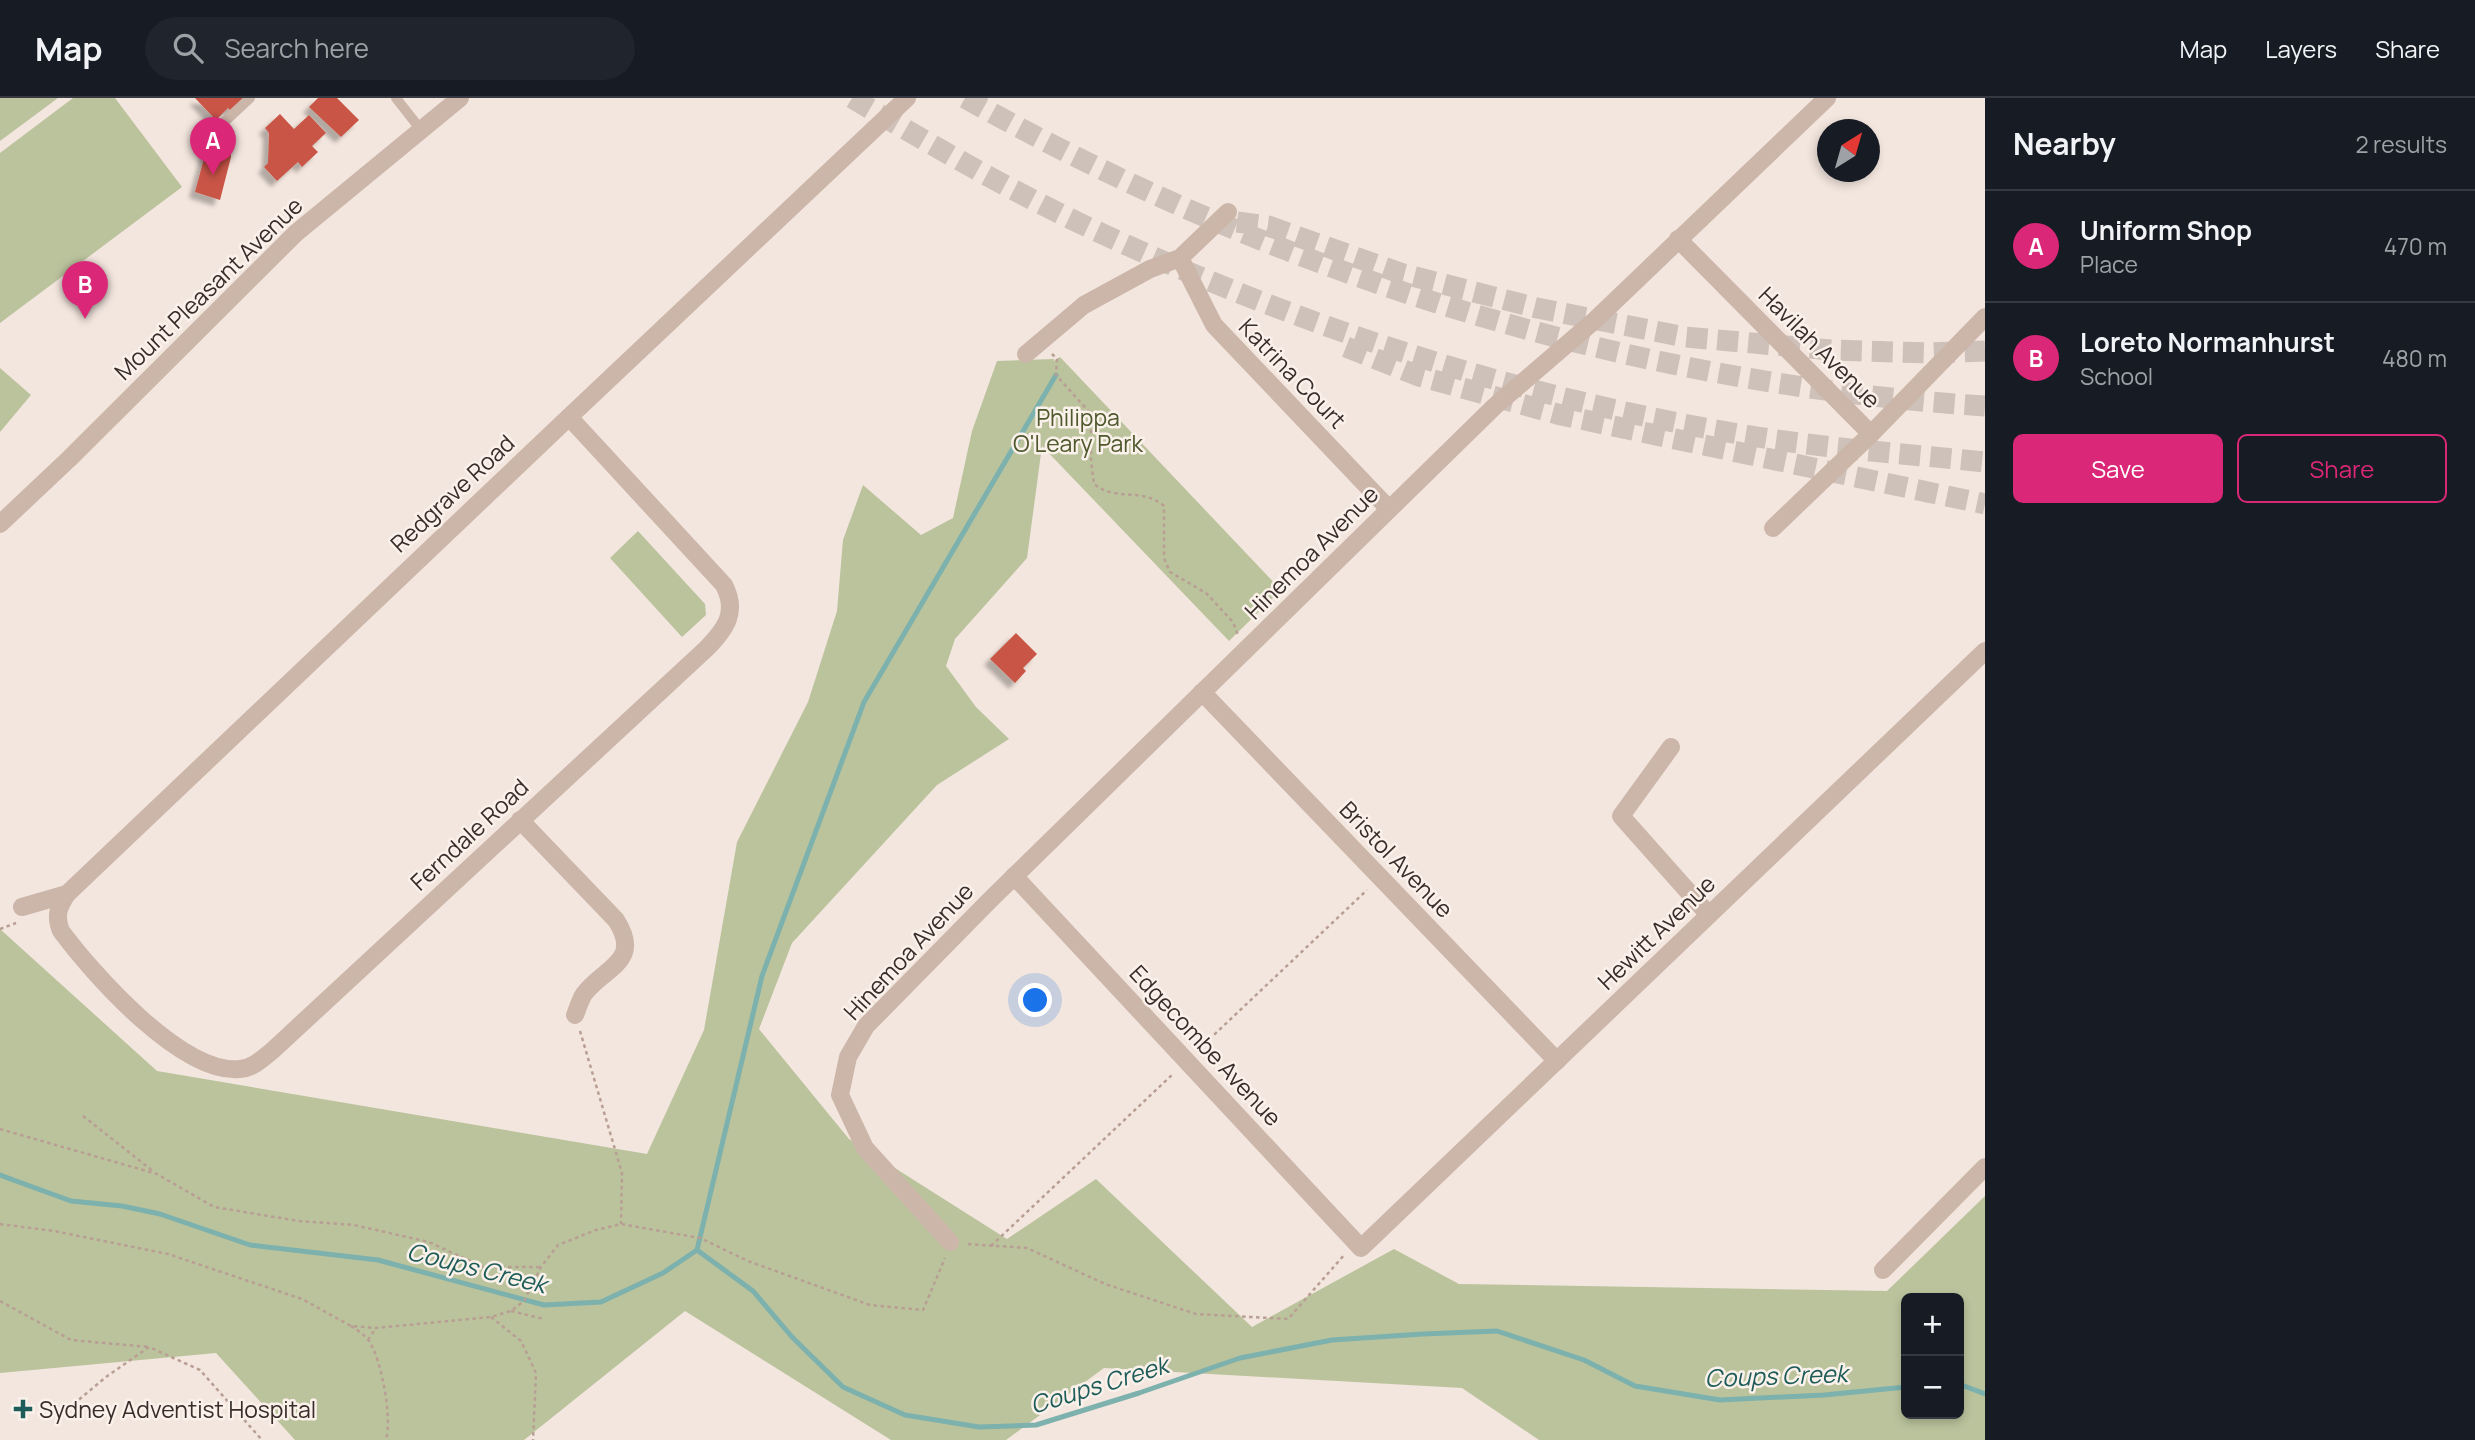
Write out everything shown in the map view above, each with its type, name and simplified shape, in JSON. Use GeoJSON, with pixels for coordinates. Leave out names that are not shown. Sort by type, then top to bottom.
{"type":"FeatureCollection","features":[{"type":"Feature","properties":{"kind":"street","name":"Mount Pleasant Avenue"},"geometry":{"type":"LineString","coordinates":[[0,524],[296,233],[460,98]]}},
{"type":"Feature","properties":{"kind":"street","name":"Redgrave Road"},"geometry":{"type":"LineString","coordinates":[[22,907],[67,894],[907,98]]}},
{"type":"Feature","properties":{"kind":"street","name":"Hinemoa Avenue"},"geometry":{"type":"LineString","coordinates":[[950,1242],[865,1148],[840,1095],[848,1057],[866,1026],[1014,876],[1495,406],[1595,320],[1827,98]]}},
{"type":"Feature","properties":{"kind":"street"},"geometry":{"type":"LineString","coordinates":[[1026,354],[1094,298],[1150,269],[1180,258],[1228,212]]}},
{"type":"Feature","properties":{"kind":"street","name":"Havilah Avenue"},"geometry":{"type":"LineString","coordinates":[[1678,239],[1871,434],[1985,317]]}},
{"type":"Feature","properties":{"kind":"street","name":"Katrina Court"},"geometry":{"type":"LineString","coordinates":[[1180,258],[1214,325],[1389,509]]}},
{"type":"Feature","properties":{"kind":"street","name":"Ferndale Road"},"geometry":{"type":"LineString","coordinates":[[67,894],[59,907],[57,919],[61,931],[142,1019],[181,1051],[222,1067],[250,1067],[272,1051],[718,638],[730,612],[730,598],[724,585],[569,416]]}},
{"type":"Feature","properties":{"kind":"street"},"geometry":{"type":"LineString","coordinates":[[1773,528],[1871,434]]}},
{"type":"Feature","properties":{"kind":"street","name":"Hewitt Avenue"},"geometry":{"type":"LineString","coordinates":[[1361,1248],[1985,651]]}},
{"type":"Feature","properties":{"kind":"street","name":"Bristol Avenue"},"geometry":{"type":"LineString","coordinates":[[1202,692],[1557,1060]]}},
{"type":"Feature","properties":{"kind":"street"},"geometry":{"type":"LineString","coordinates":[[1671,747],[1621,816],[1709,915]]}},
{"type":"Feature","properties":{"kind":"street"},"geometry":{"type":"LineString","coordinates":[[520,820],[616,920],[626,943],[624,955],[584,994],[575,1014]]}},
{"type":"Feature","properties":{"kind":"street","name":"Edgecombe Avenue"},"geometry":{"type":"LineString","coordinates":[[1014,876],[1361,1248]]}},
{"type":"Feature","properties":{"kind":"street"},"geometry":{"type":"LineString","coordinates":[[1883,1270],[1985,1167]]}},
{"type":"Feature","properties":{"kind":"lane"},"geometry":{"type":"LineString","coordinates":[[208,137],[250,98]]}},
{"type":"Feature","properties":{"kind":"lane"},"geometry":{"type":"LineString","coordinates":[[396,98],[421,130]]}},
{"type":"Feature","properties":{"kind":"path"},"geometry":{"type":"LineString","coordinates":[[1041,342],[1057,359],[1056,375],[1091,414],[1094,484],[1104,493],[1155,498],[1164,506],[1164,558],[1170,572],[1206,593],[1233,622],[1245,651]]}},
{"type":"Feature","properties":{"kind":"path"},"geometry":{"type":"LineString","coordinates":[[575,1014],[622,1173],[621,1224]]}},
{"type":"Feature","properties":{"kind":"path"},"geometry":{"type":"LineString","coordinates":[[83,1115],[157,1174],[215,1207],[299,1221],[354,1225],[429,1242],[483,1267],[541,1267]]}},
{"type":"Feature","properties":{"kind":"path"},"geometry":{"type":"LineString","coordinates":[[0,1129],[157,1174]]}},
{"type":"Feature","properties":{"kind":"path"},"geometry":{"type":"LineString","coordinates":[[0,1224],[54,1231],[167,1254],[302,1298],[351,1326],[368,1340],[380,1368],[390,1426],[386,1440]]}},
{"type":"Feature","properties":{"kind":"path"},"geometry":{"type":"LineString","coordinates":[[351,1326],[376,1328],[491,1317],[511,1311],[524,1301],[541,1267],[558,1245],[621,1224],[700,1238],[748,1261],[870,1305],[923,1310],[950,1242],[1027,1248],[1105,1284],[1196,1314],[1288,1320],[1353,1245],[1361,1248]]}},
{"type":"Feature","properties":{"kind":"path"},"geometry":{"type":"LineString","coordinates":[[0,1301],[71,1340],[149,1347],[200,1370],[262,1440]]}},
{"type":"Feature","properties":{"kind":"path"},"geometry":{"type":"LineString","coordinates":[[511,1311],[544,1319]]}},
{"type":"Feature","properties":{"kind":"path"},"geometry":{"type":"LineString","coordinates":[[491,1317],[521,1341],[536,1373],[533,1440]]}},
{"type":"Feature","properties":{"kind":"path"},"geometry":{"type":"LineString","coordinates":[[368,1340],[376,1328]]}},
{"type":"Feature","properties":{"kind":"path"},"geometry":{"type":"LineString","coordinates":[[63,1413],[106,1377],[149,1347]]}},
{"type":"Feature","properties":{"kind":"green space"},"geometry":{"type":"Polygon","coordinates":[[[0,98],[58,98],[0,141],[0,98]]]}},
{"type":"Feature","properties":{"kind":"green space"},"geometry":{"type":"Polygon","coordinates":[[[73,98],[115,98],[182,187],[0,323],[0,153],[73,98]]]}},
{"type":"Feature","properties":{"kind":"green space","name":"Philippa O'Leary Park"},"geometry":{"type":"Polygon","coordinates":[[[1060,357],[1281,590],[1229,641],[1042,446],[1027,558],[955,639],[946,666],[976,707],[1009,739],[937,785],[792,943],[759,1029],[849,1139],[1007,1239],[1096,1179],[1252,1327],[1394,1249],[1459,1284],[1887,1291],[1985,1196],[1985,1440],[1539,1440],[1462,1388],[1104,1368],[1006,1440],[891,1440],[685,1311],[524,1440],[295,1440],[216,1353],[0,1373],[0,929],[157,1071],[647,1154],[704,1030],[737,842],[808,702],[837,611],[843,540],[863,485],[921,535],[953,518],[972,431],[997,361],[1060,357]]]}},
{"type":"Feature","properties":{"kind":"green space"},"geometry":{"type":"Polygon","coordinates":[[[0,368],[31,395],[0,432],[0,368]]]}},
{"type":"Feature","properties":{"kind":"green space"},"geometry":{"type":"Polygon","coordinates":[[[638,531],[705,604],[706,615],[682,637],[610,558],[638,531]]]}},
{"type":"Feature","properties":{"kind":"building"},"geometry":{"type":"Polygon","coordinates":[[[195,98],[245,98],[231,111],[228,108],[216,120],[195,98]]]}},
{"type":"Feature","properties":{"kind":"building"},"geometry":{"type":"Polygon","coordinates":[[[318,98],[337,98],[359,120],[341,137],[309,107],[318,98]]]}},
{"type":"Feature","properties":{"kind":"building"},"geometry":{"type":"Polygon","coordinates":[[[280,114],[294,129],[309,115],[326,133],[312,146],[318,152],[302,167],[298,162],[277,181],[264,167],[268,163],[269,133],[265,128],[280,114]]]}},
{"type":"Feature","properties":{"kind":"building"},"geometry":{"type":"Polygon","coordinates":[[[222,149],[231,152],[231,157],[220,200],[195,192],[206,151],[220,155],[222,149]]]}},
{"type":"Feature","properties":{"kind":"building"},"geometry":{"type":"Polygon","coordinates":[[[1016,633],[1037,654],[1023,668],[1026,671],[1015,683],[990,659],[1016,633]]]}},
{"type":"Feature","properties":{"kind":"waterway"},"geometry":{"type":"LineString","coordinates":[[697,1250],[762,976],[864,702],[1056,375]]}},
{"type":"Feature","properties":{"kind":"waterway","name":"Coups Creek"},"geometry":{"type":"LineString","coordinates":[[0,1175],[71,1201],[122,1206],[160,1214],[250,1245],[378,1260],[544,1305],[601,1302],[663,1273],[697,1250],[753,1291],[792,1337],[843,1387],[905,1415],[979,1427],[1036,1425],[1240,1358],[1332,1340],[1423,1334],[1497,1331],[1584,1360],[1635,1386],[1720,1400],[1824,1395],[1901,1387]]}},
{"type":"Feature","properties":{"kind":"waterway","name":"Coups Creek"},"geometry":{"type":"LineString","coordinates":[[1964,1386],[1985,1394]]}},
{"type":"Feature","properties":{"kind":"tunnel"},"geometry":{"type":"LineString","coordinates":[[852,98],[946,153],[1074,221],[1264,303],[1425,359],[1507,383],[1673,422],[1814,445],[1985,462]]}},
{"type":"Feature","properties":{"kind":"tunnel"},"geometry":{"type":"LineString","coordinates":[[965,98],[1084,161],[1206,217],[1331,267],[1458,309],[1587,345],[1718,373],[1851,393],[1985,406]]}},
{"type":"Feature","properties":{"kind":"tunnel"},"geometry":{"type":"LineString","coordinates":[[1237,222],[1268,226],[1400,273],[1537,308],[1685,337],[1831,350],[1929,353],[1985,351]]}},
{"type":"Feature","properties":{"kind":"tunnel"},"geometry":{"type":"LineString","coordinates":[[1346,347],[1419,376],[1561,415],[1985,504]]}},
{"type":"Feature","properties":{"kind":"place","name":"Uniform Shop"},"geometry":{"type":"Point","coordinates":[213,175]}},
{"type":"Feature","properties":{"kind":"place","name":"Loreto Normanhurst"},"geometry":{"type":"Point","coordinates":[85,319]}},
{"type":"Feature","properties":{"kind":"place","name":"Sydney Adventist Hospital"},"geometry":{"type":"Point","coordinates":[23,1409]}}]}
